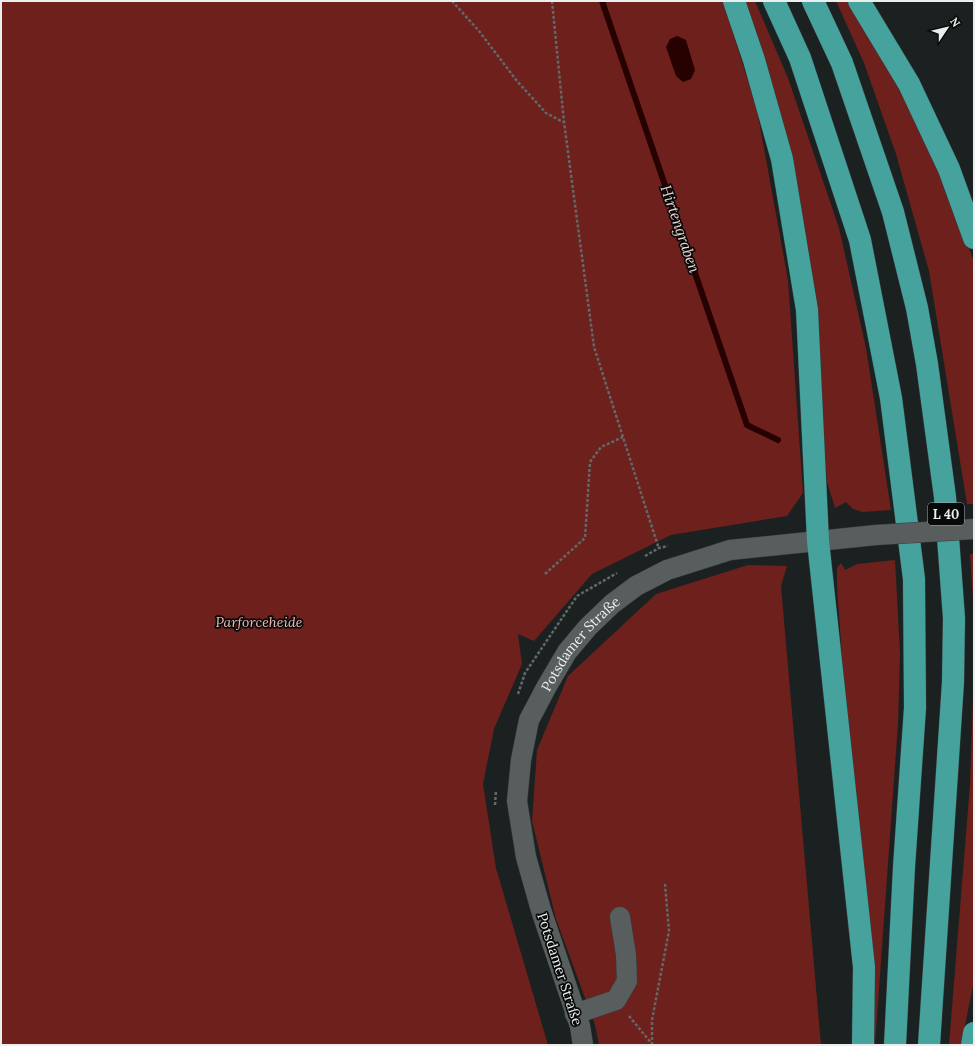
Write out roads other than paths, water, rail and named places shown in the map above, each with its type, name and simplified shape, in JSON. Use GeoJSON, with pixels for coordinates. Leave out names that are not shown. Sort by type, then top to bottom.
{"type":"FeatureCollection","features":[{"type":"Feature","properties":{"kind":"highway"},"geometry":{"type":"LineString","coordinates":[[734,1],[754,60],[782,159],[807,310],[818,541],[864,967],[863,1045]]}},
{"type":"Feature","properties":{"kind":"highway","name":"L 40"},"geometry":{"type":"LineString","coordinates":[[774,1],[800,58],[860,240],[891,398],[914,578],[914,708],[895,1045]]}},
{"type":"Feature","properties":{"kind":"highway","name":"L 40"},"geometry":{"type":"LineString","coordinates":[[814,1],[842,64],[893,212],[917,308],[927,364],[945,497],[954,618],[954,682],[929,1045]]}},
{"type":"Feature","properties":{"kind":"highway"},"geometry":{"type":"LineString","coordinates":[[859,1],[909,84],[949,169],[974,238]]}},
{"type":"Feature","properties":{"kind":"highway"},"geometry":{"type":"LineString","coordinates":[[972,1045],[974,1033]]}},
{"type":"Feature","properties":{"kind":"street","name":"Potsdamer Straße"},"geometry":{"type":"LineString","coordinates":[[583,1045],[580,1026],[541,910],[526,857],[517,801],[521,760],[529,720],[567,652],[588,627],[612,604],[636,586],[667,570],[730,550],[876,535],[974,528]]}},
{"type":"Feature","properties":{"kind":"street"},"geometry":{"type":"LineString","coordinates":[[575,1014],[616,1000],[627,981],[626,955],[620,917]]}},
{"type":"Feature","properties":{"kind":"waterway","name":"Hirtengraben"},"geometry":{"type":"LineString","coordinates":[[602,1],[747,425],[778,440]]}},
{"type":"Feature","properties":{"kind":"park label","name":"Parforceheide"},"geometry":{"type":"Point","coordinates":[259,622]}}]}
